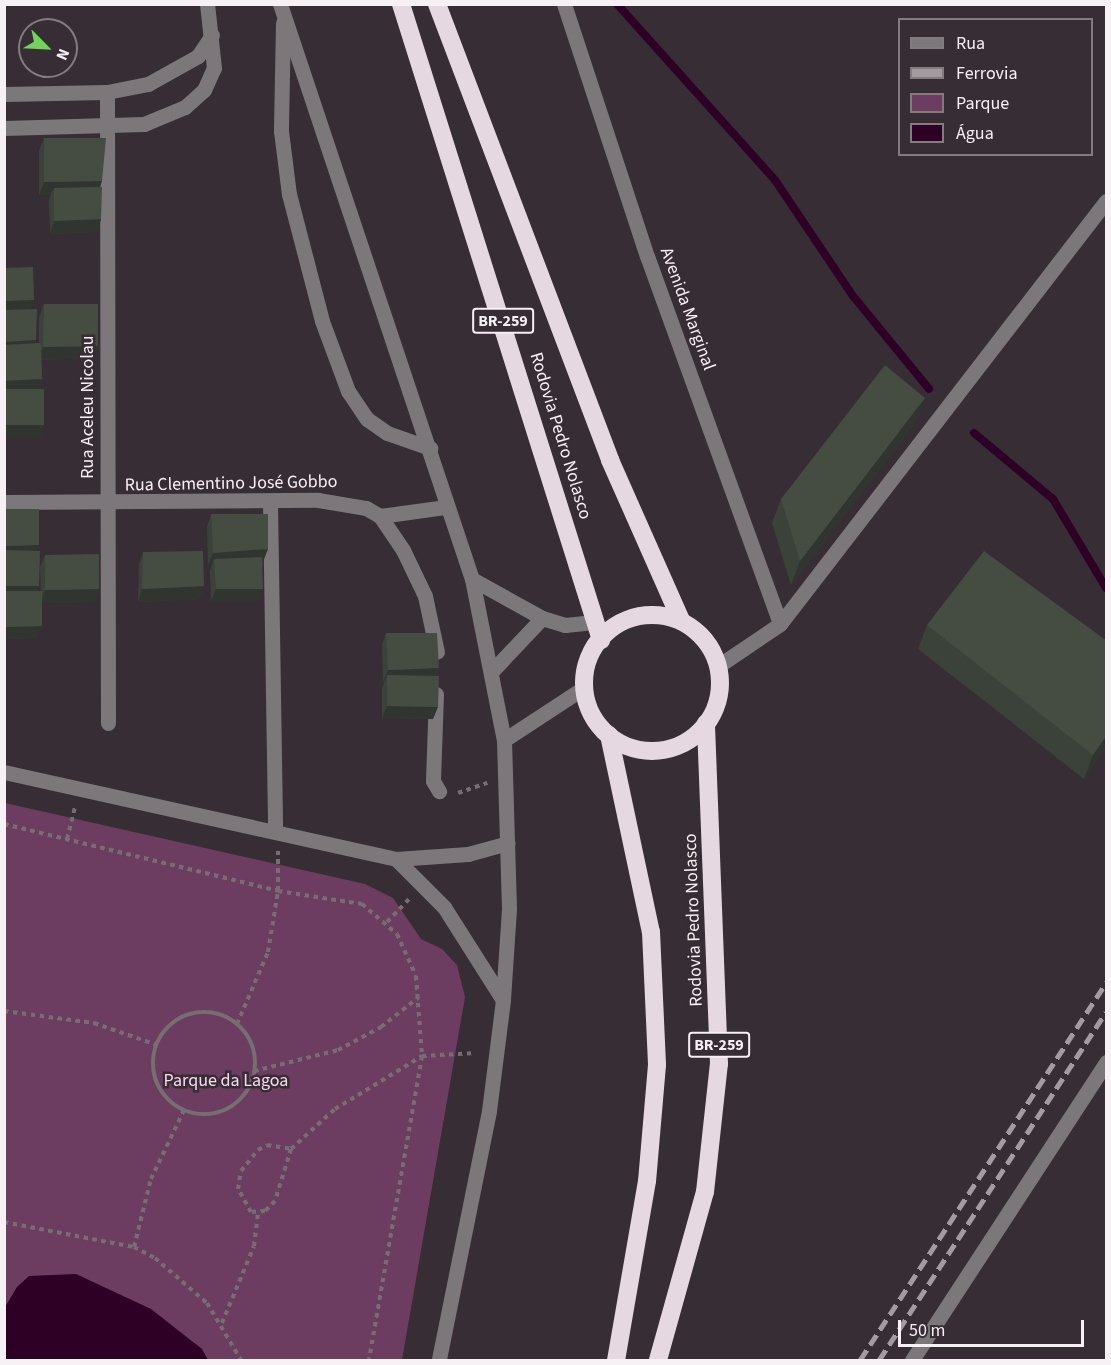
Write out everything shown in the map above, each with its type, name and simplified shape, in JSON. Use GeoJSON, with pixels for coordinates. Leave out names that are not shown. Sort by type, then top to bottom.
{"type":"FeatureCollection","features":[{"type":"Feature","properties":{"kind":"highway","name":"Rodovia Pedro Nolasco"},"geometry":{"type":"LineString","coordinates":[[401,4],[549,465],[601,640]]}},
{"type":"Feature","properties":{"kind":"highway","name":"Rodovia Pedro Nolasco"},"geometry":{"type":"LineString","coordinates":[[437,4],[610,460],[681,620]]}},
{"type":"Feature","properties":{"kind":"highway"},"geometry":{"type":"LineString","coordinates":[[647,613],[681,620],[710,643],[722,677],[715,713],[692,741],[658,753],[622,747],[595,723],[582,689],[589,653],[613,625],[647,613]]}},
{"type":"Feature","properties":{"kind":"highway","name":"Rodovia Pedro Nolasco"},"geometry":{"type":"LineString","coordinates":[[658,1360],[705,1192],[719,1064],[706,723]]}},
{"type":"Feature","properties":{"kind":"highway"},"geometry":{"type":"LineString","coordinates":[[609,735],[651,932],[657,1065],[647,1181],[616,1360]]}},
{"type":"Feature","properties":{"kind":"street"},"geometry":{"type":"LineString","coordinates":[[4,128],[144,124],[185,107],[204,90],[214,68],[207,4]]}},
{"type":"Feature","properties":{"kind":"street","name":"Avenida Marginal"},"geometry":{"type":"LineString","coordinates":[[564,4],[647,256],[780,624]]}},
{"type":"Feature","properties":{"kind":"street"},"geometry":{"type":"LineString","coordinates":[[282,9],[430,448],[446,507],[472,579],[493,670],[504,740],[508,843],[503,1000],[489,1111],[439,1360]]}},
{"type":"Feature","properties":{"kind":"street"},"geometry":{"type":"LineString","coordinates":[[282,9],[281,131],[289,194],[322,321],[348,391],[367,419],[387,433],[430,448]]}},
{"type":"Feature","properties":{"kind":"street"},"geometry":{"type":"LineString","coordinates":[[4,94],[107,92],[148,84],[176,71],[198,56],[212,35]]}},
{"type":"Feature","properties":{"kind":"street","name":"Rua Aceleu Nicolau"},"geometry":{"type":"LineString","coordinates":[[107,92],[110,126],[108,723]]}},
{"type":"Feature","properties":{"kind":"street"},"geometry":{"type":"LineString","coordinates":[[718,666],[780,624],[1107,201]]}},
{"type":"Feature","properties":{"kind":"street","name":"Rua Clementino José Gobbo"},"geometry":{"type":"LineString","coordinates":[[4,502],[107,506],[344,501],[380,516]]}},
{"type":"Feature","properties":{"kind":"street"},"geometry":{"type":"LineString","coordinates":[[270,503],[276,829]]}},
{"type":"Feature","properties":{"kind":"street"},"geometry":{"type":"LineString","coordinates":[[439,791],[433,782],[437,672],[435,626],[425,596],[380,516],[446,507]]}},
{"type":"Feature","properties":{"kind":"street"},"geometry":{"type":"LineString","coordinates":[[472,579],[542,618],[565,625],[594,622]]}},
{"type":"Feature","properties":{"kind":"street"},"geometry":{"type":"LineString","coordinates":[[493,670],[542,618]]}},
{"type":"Feature","properties":{"kind":"street"},"geometry":{"type":"LineString","coordinates":[[504,740],[582,689]]}},
{"type":"Feature","properties":{"kind":"street"},"geometry":{"type":"LineString","coordinates":[[4,772],[276,829],[396,859],[468,854],[508,843]]}},
{"type":"Feature","properties":{"kind":"street"},"geometry":{"type":"LineString","coordinates":[[396,859],[424,883],[503,1000]]}},
{"type":"Feature","properties":{"kind":"street"},"geometry":{"type":"LineString","coordinates":[[912,1360],[1107,1062]]}},
{"type":"Feature","properties":{"kind":"path"},"geometry":{"type":"LineString","coordinates":[[439,791],[468,791],[507,775]]}},
{"type":"Feature","properties":{"kind":"path"},"geometry":{"type":"LineString","coordinates":[[67,839],[80,788]]}},
{"type":"Feature","properties":{"kind":"path"},"geometry":{"type":"LineString","coordinates":[[4,824],[279,891],[362,904],[387,922],[412,961],[419,997],[422,1056],[369,1360]]}},
{"type":"Feature","properties":{"kind":"path"},"geometry":{"type":"LineString","coordinates":[[237,1023],[268,952],[279,891],[276,829]]}},
{"type":"Feature","properties":{"kind":"path"},"geometry":{"type":"LineString","coordinates":[[387,922],[424,883]]}},
{"type":"Feature","properties":{"kind":"path"},"geometry":{"type":"LineString","coordinates":[[254,1071],[338,1050],[381,1028],[419,997]]}},
{"type":"Feature","properties":{"kind":"path"},"geometry":{"type":"LineString","coordinates":[[4,1011],[94,1023],[157,1045]]}},
{"type":"Feature","properties":{"kind":"path"},"geometry":{"type":"LineString","coordinates":[[212,1012],[237,1023],[252,1045],[254,1071],[243,1095],[222,1110],[184,1110],[157,1083],[157,1045],[172,1023],[191,1014],[212,1012]]}},
{"type":"Feature","properties":{"kind":"path"},"geometry":{"type":"LineString","coordinates":[[222,1323],[254,1246],[258,1214],[275,1202],[291,1149],[335,1109],[422,1056],[495,1052]]}},
{"type":"Feature","properties":{"kind":"path"},"geometry":{"type":"LineString","coordinates":[[134,1247],[151,1179],[184,1110]]}},
{"type":"Feature","properties":{"kind":"path"},"geometry":{"type":"LineString","coordinates":[[258,1214],[243,1204],[241,1171],[267,1145],[291,1149]]}},
{"type":"Feature","properties":{"kind":"path"},"geometry":{"type":"LineString","coordinates":[[4,1222],[134,1247],[174,1271],[222,1323],[241,1360]]}},
{"type":"Feature","properties":{"kind":"green space","name":"Parque da Lagoa"},"geometry":{"type":"Polygon","coordinates":[[[5,803],[365,884],[393,898],[421,939],[442,949],[457,965],[465,997],[402,1360],[5,1360],[5,803]]]}},
{"type":"Feature","properties":{"kind":"water"},"geometry":{"type":"Polygon","coordinates":[[[76,1274],[151,1309],[202,1349],[208,1360],[5,1360],[5,1307],[17,1287],[29,1276],[76,1274]]]}},
{"type":"Feature","properties":{"kind":"building"},"geometry":{"type":"Polygon","coordinates":[[[44,138],[106,138],[102,181],[44,182],[44,138]]]}},
{"type":"Feature","properties":{"kind":"building"},"geometry":{"type":"Polygon","coordinates":[[[102,187],[101,219],[54,221],[54,188],[102,187]]]}},
{"type":"Feature","properties":{"kind":"building"},"geometry":{"type":"Polygon","coordinates":[[[33,267],[34,300],[4,301],[4,268],[33,267]]]}},
{"type":"Feature","properties":{"kind":"building"},"geometry":{"type":"Polygon","coordinates":[[[44,304],[98,304],[98,346],[43,347],[44,304]]]}},
{"type":"Feature","properties":{"kind":"building"},"geometry":{"type":"Polygon","coordinates":[[[37,309],[36,340],[4,342],[4,310],[37,309]]]}},
{"type":"Feature","properties":{"kind":"building"},"geometry":{"type":"Polygon","coordinates":[[[41,343],[42,379],[4,381],[4,345],[41,343]]]}},
{"type":"Feature","properties":{"kind":"building"},"geometry":{"type":"Polygon","coordinates":[[[885,365],[925,398],[800,561],[781,499],[885,365]]]}},
{"type":"Feature","properties":{"kind":"building"},"geometry":{"type":"Polygon","coordinates":[[[4,389],[44,389],[44,425],[4,425],[4,389]]]}},
{"type":"Feature","properties":{"kind":"building"},"geometry":{"type":"Polygon","coordinates":[[[4,509],[39,509],[39,545],[4,546],[4,509]]]}},
{"type":"Feature","properties":{"kind":"building"},"geometry":{"type":"Polygon","coordinates":[[[211,514],[268,514],[268,549],[213,553],[211,514]]]}},
{"type":"Feature","properties":{"kind":"building"},"geometry":{"type":"Polygon","coordinates":[[[4,550],[40,551],[39,586],[4,586],[4,550]]]}},
{"type":"Feature","properties":{"kind":"building"},"geometry":{"type":"Polygon","coordinates":[[[203,551],[204,586],[142,589],[143,552],[203,551]]]}},
{"type":"Feature","properties":{"kind":"building"},"geometry":{"type":"Polygon","coordinates":[[[984,551],[1107,641],[1107,735],[1093,755],[927,625],[984,551]]]}},
{"type":"Feature","properties":{"kind":"building"},"geometry":{"type":"Polygon","coordinates":[[[99,554],[99,589],[45,590],[45,555],[99,554]]]}},
{"type":"Feature","properties":{"kind":"building"},"geometry":{"type":"Polygon","coordinates":[[[262,557],[263,589],[216,589],[214,559],[262,557]]]}},
{"type":"Feature","properties":{"kind":"building"},"geometry":{"type":"Polygon","coordinates":[[[4,591],[42,591],[42,626],[4,627],[4,591]]]}},
{"type":"Feature","properties":{"kind":"building"},"geometry":{"type":"Polygon","coordinates":[[[386,633],[437,633],[439,668],[388,670],[386,633]]]}},
{"type":"Feature","properties":{"kind":"building"},"geometry":{"type":"Polygon","coordinates":[[[387,675],[439,676],[438,707],[387,706],[387,675]]]}},
{"type":"Feature","properties":{"kind":"waterway"},"geometry":{"type":"LineString","coordinates":[[617,4],[775,180],[853,296],[929,389]]}},
{"type":"Feature","properties":{"kind":"waterway"},"geometry":{"type":"LineString","coordinates":[[974,433],[1053,499],[1106,588]]}},
{"type":"Feature","properties":{"kind":"railway"},"geometry":{"type":"LineString","coordinates":[[860,1360],[1106,982]]}},
{"type":"Feature","properties":{"kind":"railway"},"geometry":{"type":"LineString","coordinates":[[879,1360],[1106,1012]]}}]}
